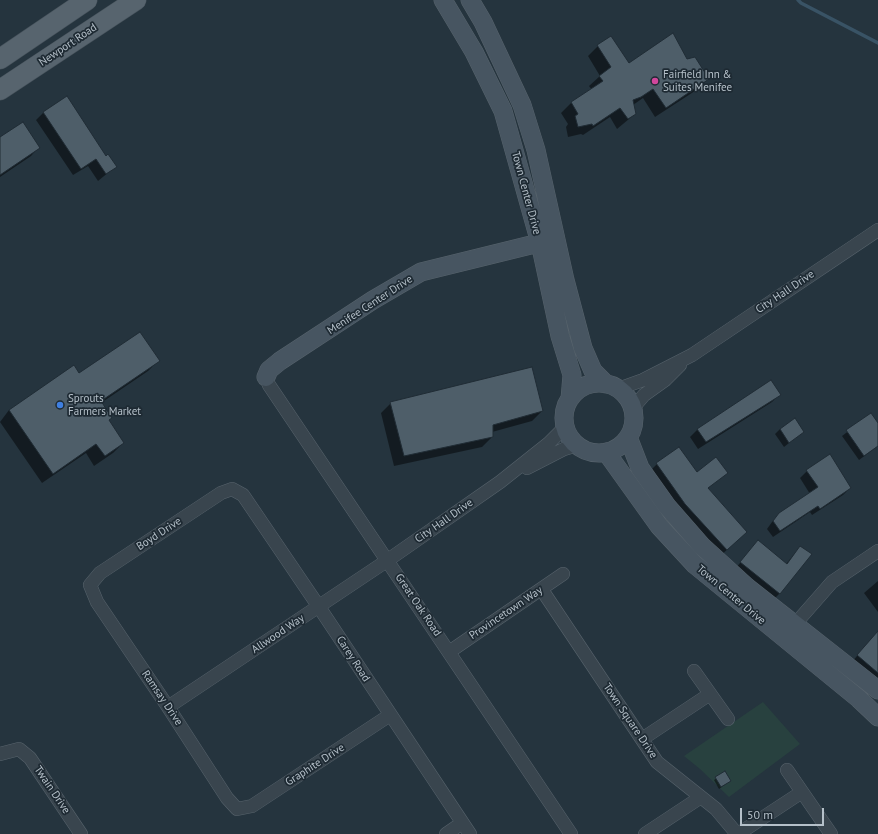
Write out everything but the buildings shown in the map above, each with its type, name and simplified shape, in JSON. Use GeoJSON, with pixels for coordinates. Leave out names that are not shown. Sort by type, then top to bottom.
{"type":"FeatureCollection","features":[{"type":"Feature","properties":{"kind":"main road"},"geometry":{"type":"LineString","coordinates":[[0,59],[87,0]]}},
{"type":"Feature","properties":{"kind":"main road","name":"Newport Road"},"geometry":{"type":"LineString","coordinates":[[0,90],[136,0]]}},
{"type":"Feature","properties":{"kind":"street","name":"Town Center Drive"},"geometry":{"type":"LineString","coordinates":[[443,0],[474,52],[504,111],[583,348],[593,371],[626,395],[632,408]]}},
{"type":"Feature","properties":{"kind":"street"},"geometry":{"type":"LineString","coordinates":[[453,0],[456,2],[491,67],[508,71]]}},
{"type":"Feature","properties":{"kind":"street","name":"Town Center Drive"},"geometry":{"type":"LineString","coordinates":[[470,0],[508,71],[522,105],[536,150],[560,336],[572,375],[570,398],[565,410],[565,427]]}},
{"type":"Feature","properties":{"kind":"street","name":"City Hall Drive"},"geometry":{"type":"LineString","coordinates":[[612,386],[643,380],[692,355],[878,230]]}},
{"type":"Feature","properties":{"kind":"street","name":"Menifee Center Drive"},"geometry":{"type":"LineString","coordinates":[[266,377],[269,370],[280,361],[373,300],[421,272],[548,241]]}},
{"type":"Feature","properties":{"kind":"street","name":"City Hall Drive"},"geometry":{"type":"LineString","coordinates":[[632,408],[644,395],[665,380],[692,355]]}},
{"type":"Feature","properties":{"kind":"street","name":"Great Oak Road"},"geometry":{"type":"LineString","coordinates":[[266,377],[269,385],[571,834]]}},
{"type":"Feature","properties":{"kind":"street"},"geometry":{"type":"LineString","coordinates":[[570,398],[577,391],[596,383],[612,386]]}},
{"type":"Feature","properties":{"kind":"street"},"geometry":{"type":"LineString","coordinates":[[565,427],[570,437],[577,445],[591,452],[606,452],[616,448],[628,437],[634,423],[632,408]]}},
{"type":"Feature","properties":{"kind":"street","name":"City Hall Drive"},"geometry":{"type":"LineString","coordinates":[[388,560],[500,482],[549,443],[565,427]]}},
{"type":"Feature","properties":{"kind":"street","name":"Town Center Drive"},"geometry":{"type":"LineString","coordinates":[[628,437],[640,468],[667,506],[702,546],[747,587],[878,690]]}},
{"type":"Feature","properties":{"kind":"street","name":"City Hall Drive"},"geometry":{"type":"LineString","coordinates":[[500,482],[564,449],[577,445]]}},
{"type":"Feature","properties":{"kind":"street","name":"Town Center Drive"},"geometry":{"type":"LineString","coordinates":[[606,452],[659,526],[695,565],[859,699],[878,717]]}},
{"type":"Feature","properties":{"kind":"street","name":"Boyd Drive"},"geometry":{"type":"LineString","coordinates":[[90,586],[100,573],[221,493],[232,489]]}},
{"type":"Feature","properties":{"kind":"street","name":"Carey Road"},"geometry":{"type":"LineString","coordinates":[[232,489],[243,495],[466,829]]}},
{"type":"Feature","properties":{"kind":"street"},"geometry":{"type":"LineString","coordinates":[[783,638],[832,582],[878,551]]}},
{"type":"Feature","properties":{"kind":"street","name":"Allwood Way"},"geometry":{"type":"LineString","coordinates":[[168,707],[388,560]]}},
{"type":"Feature","properties":{"kind":"street","name":"Provincetown Way"},"geometry":{"type":"LineString","coordinates":[[449,652],[542,590],[563,574]]}},
{"type":"Feature","properties":{"kind":"street","name":"Ramsay Drive"},"geometry":{"type":"LineString","coordinates":[[90,586],[97,602],[227,798],[237,809]]}},
{"type":"Feature","properties":{"kind":"street","name":"Town Square Drive"},"geometry":{"type":"LineString","coordinates":[[542,590],[657,762],[716,809],[738,834]]}},
{"type":"Feature","properties":{"kind":"street"},"geometry":{"type":"LineString","coordinates":[[694,671],[728,719]]}},
{"type":"Feature","properties":{"kind":"street"},"geometry":{"type":"LineString","coordinates":[[642,739],[710,694]]}},
{"type":"Feature","properties":{"kind":"street","name":"Graphite Drive"},"geometry":{"type":"LineString","coordinates":[[237,809],[252,806],[390,715]]}},
{"type":"Feature","properties":{"kind":"street","name":"Twain Drive"},"geometry":{"type":"LineString","coordinates":[[0,754],[19,748],[30,758],[81,834]]}},
{"type":"Feature","properties":{"kind":"street"},"geometry":{"type":"LineString","coordinates":[[787,770],[831,834]]}},
{"type":"Feature","properties":{"kind":"street"},"geometry":{"type":"LineString","coordinates":[[738,834],[802,792]]}},
{"type":"Feature","properties":{"kind":"street"},"geometry":{"type":"LineString","coordinates":[[645,834],[701,797]]}},
{"type":"Feature","properties":{"kind":"street"},"geometry":{"type":"LineString","coordinates":[[446,834],[466,829]]}},
{"type":"Feature","properties":{"kind":"green space"},"geometry":{"type":"Polygon","coordinates":[[[763,702],[800,744],[729,797],[684,756],[763,702]]]}},
{"type":"Feature","properties":{"kind":"waterway"},"geometry":{"type":"LineString","coordinates":[[798,0],[801,3],[878,43]]}},
{"type":"Feature","properties":{"kind":"place","name":"Fairfield Inn & Suites Menifee"},"geometry":{"type":"Point","coordinates":[655,81]}},
{"type":"Feature","properties":{"kind":"place","name":"Sprouts Farmers Market"},"geometry":{"type":"Point","coordinates":[60,405]}}]}
